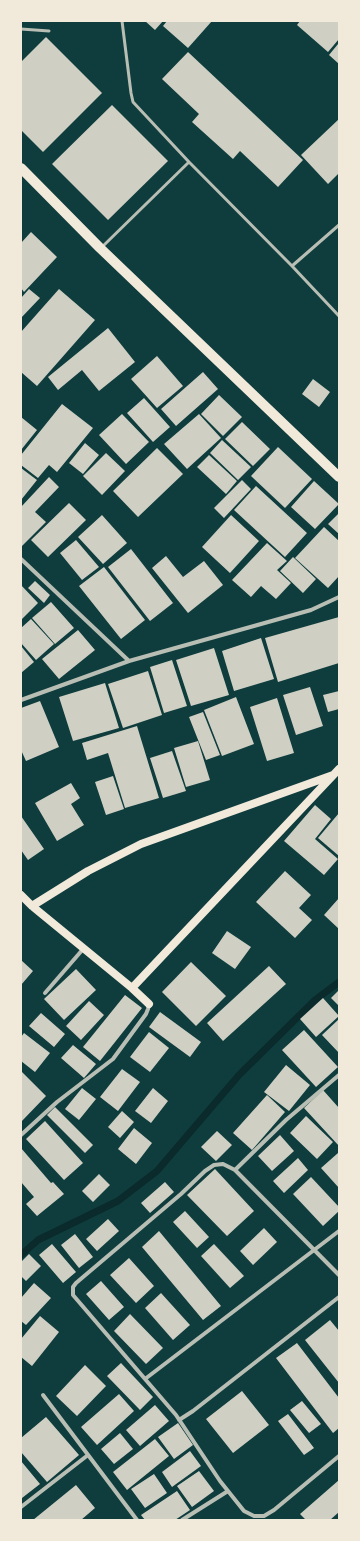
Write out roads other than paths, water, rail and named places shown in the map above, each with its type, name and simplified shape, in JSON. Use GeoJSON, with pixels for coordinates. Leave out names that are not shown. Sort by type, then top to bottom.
{"type":"FeatureCollection","features":[{"type":"Feature","properties":{"kind":"main road"},"geometry":{"type":"LineString","coordinates":[[21,168],[100,248],[339,477]]}},
{"type":"Feature","properties":{"kind":"main road"},"geometry":{"type":"LineString","coordinates":[[132,988],[339,769]]}},
{"type":"Feature","properties":{"kind":"main road"},"geometry":{"type":"LineString","coordinates":[[32,906],[88,871],[141,844],[333,775]]}},
{"type":"Feature","properties":{"kind":"main road"},"geometry":{"type":"LineString","coordinates":[[21,895],[32,906],[132,988],[148,1004]]}},
{"type":"Feature","properties":{"kind":"street"},"geometry":{"type":"LineString","coordinates":[[21,559],[129,661]]}},
{"type":"Feature","properties":{"kind":"street"},"geometry":{"type":"LineString","coordinates":[[21,700],[129,661],[311,610],[339,598]]}},
{"type":"Feature","properties":{"kind":"street"},"geometry":{"type":"LineString","coordinates":[[45,993],[84,948]]}},
{"type":"Feature","properties":{"kind":"street"},"geometry":{"type":"LineString","coordinates":[[21,1135],[56,1102],[113,1059],[146,1014],[148,1004]]}},
{"type":"Feature","properties":{"kind":"street"},"geometry":{"type":"LineString","coordinates":[[235,1170],[286,1120],[339,1075]]}},
{"type":"Feature","properties":{"kind":"street"},"geometry":{"type":"LineString","coordinates":[[339,1275],[235,1170],[224,1164],[214,1165],[205,1171],[181,1194],[87,1273],[73,1287],[73,1295],[179,1420],[228,1492],[244,1510],[254,1516],[264,1516],[274,1510],[339,1456]]}},
{"type":"Feature","properties":{"kind":"street"},"geometry":{"type":"LineString","coordinates":[[145,1379],[339,1231]]}},
{"type":"Feature","properties":{"kind":"street"},"geometry":{"type":"LineString","coordinates":[[179,1420],[193,1411],[339,1297]]}},
{"type":"Feature","properties":{"kind":"street"},"geometry":{"type":"LineString","coordinates":[[43,1395],[137,1520]]}},
{"type":"Feature","properties":{"kind":"street"},"geometry":{"type":"LineString","coordinates":[[21,1507],[88,1455]]}},
{"type":"Feature","properties":{"kind":"street"},"geometry":{"type":"LineString","coordinates":[[182,1520],[228,1492]]}},
{"type":"Feature","properties":{"kind":"lane"},"geometry":{"type":"LineString","coordinates":[[122,21],[131,93],[134,102],[189,162],[292,266],[339,316]]}},
{"type":"Feature","properties":{"kind":"lane"},"geometry":{"type":"LineString","coordinates":[[21,29],[49,31]]}},
{"type":"Feature","properties":{"kind":"lane"},"geometry":{"type":"LineString","coordinates":[[100,248],[189,162]]}},
{"type":"Feature","properties":{"kind":"lane"},"geometry":{"type":"LineString","coordinates":[[292,266],[339,224]]}},
{"type":"Feature","properties":{"kind":"waterway"},"geometry":{"type":"LineString","coordinates":[[21,1255],[38,1240],[118,1201],[157,1171],[239,1075],[315,1000],[339,982]]}}]}
